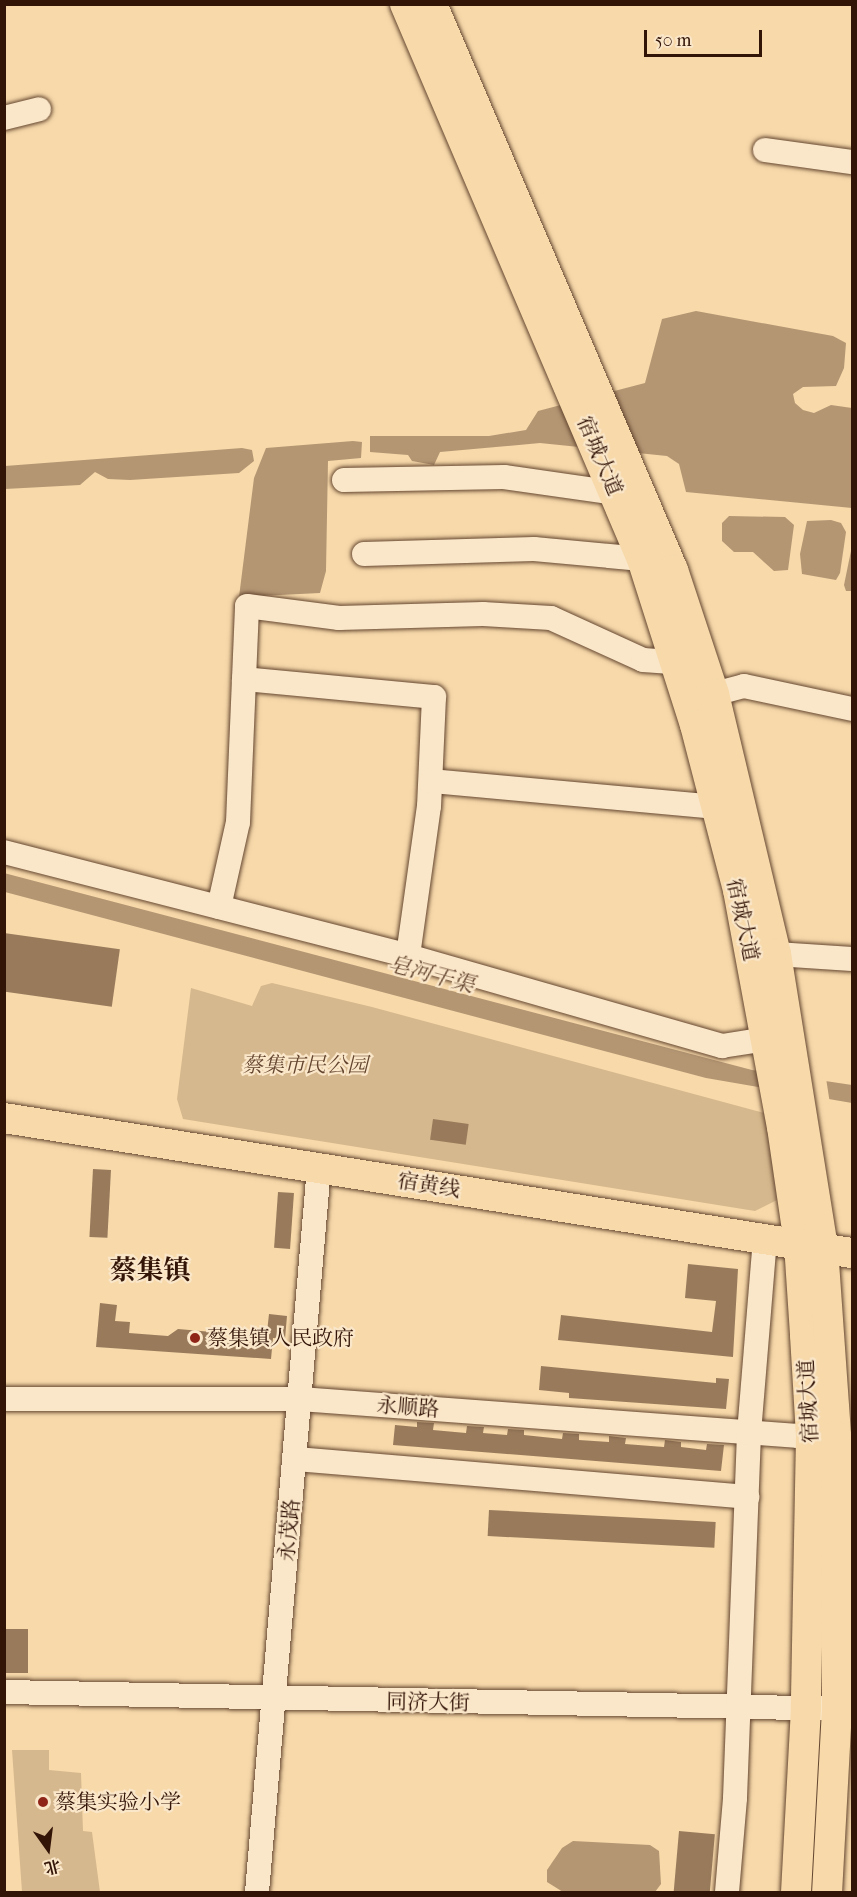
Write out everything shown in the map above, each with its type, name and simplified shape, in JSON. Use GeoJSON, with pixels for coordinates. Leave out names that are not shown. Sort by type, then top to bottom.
{"type":"FeatureCollection","features":[{"type":"Feature","properties":{"kind":"main road","name":"宿城大道"},"geometry":{"type":"LineString","coordinates":[[405,4],[642,559],[675,662],[779,1036]]}},
{"type":"Feature","properties":{"kind":"main road","name":"宿城大道"},"geometry":{"type":"LineString","coordinates":[[432,4],[674,570],[714,694],[776,954],[779,1036],[811,1246],[836,1437],[845,1709],[827,1893]]}},
{"type":"Feature","properties":{"kind":"main road","name":"宿黄线"},"geometry":{"type":"LineString","coordinates":[[4,1118],[852,1252]]}},
{"type":"Feature","properties":{"kind":"main road","name":"宿城大道"},"geometry":{"type":"LineString","coordinates":[[796,1893],[806,1708],[811,1437],[811,1246]]}},
{"type":"Feature","properties":{"kind":"street"},"geometry":{"type":"LineString","coordinates":[[4,118],[39,109]]}},
{"type":"Feature","properties":{"kind":"street"},"geometry":{"type":"LineString","coordinates":[[765,150],[852,162]]}},
{"type":"Feature","properties":{"kind":"street"},"geometry":{"type":"LineString","coordinates":[[344,480],[504,477],[615,493]]}},
{"type":"Feature","properties":{"kind":"street"},"geometry":{"type":"LineString","coordinates":[[364,554],[534,549],[642,559]]}},
{"type":"Feature","properties":{"kind":"street"},"geometry":{"type":"LineString","coordinates":[[219,908],[238,822],[248,606],[339,618],[483,614],[550,618],[644,660],[675,662]]}},
{"type":"Feature","properties":{"kind":"street"},"geometry":{"type":"LineString","coordinates":[[244,679],[434,697],[430,781],[408,956]]}},
{"type":"Feature","properties":{"kind":"street"},"geometry":{"type":"LineString","coordinates":[[714,694],[744,686],[852,709]]}},
{"type":"Feature","properties":{"kind":"street"},"geometry":{"type":"LineString","coordinates":[[430,781],[716,807]]}},
{"type":"Feature","properties":{"kind":"street"},"geometry":{"type":"LineString","coordinates":[[4,852],[408,956],[723,1046],[779,1036]]}},
{"type":"Feature","properties":{"kind":"street"},"geometry":{"type":"LineString","coordinates":[[776,954],[852,958]]}},
{"type":"Feature","properties":{"kind":"street","name":"永茂路"},"geometry":{"type":"LineString","coordinates":[[256,1893],[296,1459],[319,1167]]}},
{"type":"Feature","properties":{"kind":"street"},"geometry":{"type":"LineString","coordinates":[[727,1893],[749,1433],[765,1239]]}},
{"type":"Feature","properties":{"kind":"street","name":"永顺路"},"geometry":{"type":"LineString","coordinates":[[4,1399],[300,1399],[811,1437]]}},
{"type":"Feature","properties":{"kind":"street"},"geometry":{"type":"LineString","coordinates":[[296,1459],[747,1497]]}},
{"type":"Feature","properties":{"kind":"street","name":"同济大街"},"geometry":{"type":"LineString","coordinates":[[4,1692],[845,1709]]}},
{"type":"Feature","properties":{"kind":"green space","name":"蔡集市民公园"},"geometry":{"type":"Polygon","coordinates":[[[272,983],[372,1007],[768,1114],[777,1200],[755,1211],[183,1119],[177,1099],[191,988],[252,1006],[261,986],[272,983]]]}},
{"type":"Feature","properties":{"kind":"green space","name":"蔡集实验小学"},"geometry":{"type":"Polygon","coordinates":[[[12,1750],[49,1750],[49,1770],[81,1773],[83,1831],[92,1832],[100,1892],[22,1892],[12,1750]]]}},
{"type":"Feature","properties":{"kind":"shaded area"},"geometry":{"type":"Polygon","coordinates":[[[696,311],[833,336],[846,343],[844,368],[836,386],[803,387],[793,394],[795,403],[803,410],[814,413],[831,405],[852,408],[852,508],[686,492],[679,464],[667,456],[540,443],[440,452],[434,465],[412,461],[408,455],[370,452],[370,436],[489,436],[526,430],[538,411],[645,383],[662,319],[696,311]]]}},
{"type":"Feature","properties":{"kind":"shaded area"},"geometry":{"type":"Polygon","coordinates":[[[362,442],[361,458],[328,461],[326,571],[320,593],[239,597],[254,478],[266,448],[362,442]]]}},
{"type":"Feature","properties":{"kind":"shaded area"},"geometry":{"type":"Polygon","coordinates":[[[242,448],[252,450],[254,461],[239,473],[130,480],[108,479],[95,472],[80,485],[5,489],[5,466],[242,448]]]}},
{"type":"Feature","properties":{"kind":"shaded area"},"geometry":{"type":"Polygon","coordinates":[[[729,516],[785,517],[794,525],[788,570],[774,571],[753,552],[734,552],[722,541],[722,523],[729,516]]]}},
{"type":"Feature","properties":{"kind":"shaded area"},"geometry":{"type":"Polygon","coordinates":[[[831,520],[841,523],[846,532],[840,573],[836,580],[802,574],[800,554],[807,521],[831,520]]]}},
{"type":"Feature","properties":{"kind":"shaded area"},"geometry":{"type":"Polygon","coordinates":[[[852,546],[852,591],[846,591],[844,585],[852,546]]]}},
{"type":"Feature","properties":{"kind":"shaded area"},"geometry":{"type":"Polygon","coordinates":[[[4,873],[752,1070],[852,1085],[852,1103],[706,1078],[5,892],[4,873]]]}},
{"type":"Feature","properties":{"kind":"shaded area"},"geometry":{"type":"Polygon","coordinates":[[[573,1841],[650,1845],[659,1851],[661,1884],[655,1892],[563,1892],[547,1882],[547,1870],[562,1848],[573,1841]]]}},
{"type":"Feature","properties":{"kind":"pier"},"geometry":{"type":"Polygon","coordinates":[[[764,1069],[826,1078],[830,1104],[768,1093],[764,1069]]]}},
{"type":"Feature","properties":{"kind":"building"},"geometry":{"type":"Polygon","coordinates":[[[4,933],[120,949],[112,1007],[4,992],[4,933]]]}},
{"type":"Feature","properties":{"kind":"building"},"geometry":{"type":"Polygon","coordinates":[[[433,1119],[469,1124],[466,1145],[430,1140],[433,1119]]]}},
{"type":"Feature","properties":{"kind":"building"},"geometry":{"type":"Polygon","coordinates":[[[93,1169],[111,1170],[107,1238],[89,1237],[93,1169]]]}},
{"type":"Feature","properties":{"kind":"building"},"geometry":{"type":"Polygon","coordinates":[[[278,1192],[294,1193],[290,1249],[274,1248],[278,1192]]]}},
{"type":"Feature","properties":{"kind":"building"},"geometry":{"type":"Polygon","coordinates":[[[688,1264],[738,1269],[733,1357],[558,1340],[561,1315],[712,1332],[716,1301],[685,1298],[688,1264]]]}},
{"type":"Feature","properties":{"kind":"building"},"geometry":{"type":"Polygon","coordinates":[[[100,1303],[117,1305],[115,1321],[130,1322],[129,1333],[168,1336],[178,1329],[212,1332],[221,1340],[253,1342],[254,1331],[267,1332],[269,1314],[287,1316],[285,1339],[273,1338],[271,1359],[96,1347],[100,1303]]]}},
{"type":"Feature","properties":{"kind":"building"},"geometry":{"type":"Polygon","coordinates":[[[541,1366],[716,1383],[716,1378],[729,1379],[726,1409],[569,1398],[569,1393],[539,1390],[541,1366]]]}},
{"type":"Feature","properties":{"kind":"building"},"geometry":{"type":"Polygon","coordinates":[[[417,1422],[434,1423],[433,1430],[466,1433],[467,1426],[484,1427],[483,1433],[507,1435],[508,1429],[524,1430],[524,1435],[562,1439],[563,1433],[579,1434],[579,1440],[609,1442],[609,1436],[626,1438],[625,1444],[664,1447],[665,1440],[681,1442],[681,1447],[706,1450],[707,1444],[724,1445],[721,1471],[393,1445],[395,1425],[417,1427],[417,1422]]]}},
{"type":"Feature","properties":{"kind":"building"},"geometry":{"type":"Polygon","coordinates":[[[489,1510],[716,1522],[714,1548],[488,1536],[489,1510]]]}},
{"type":"Feature","properties":{"kind":"building"},"geometry":{"type":"Polygon","coordinates":[[[4,1629],[28,1629],[28,1673],[4,1673],[4,1629]]]}},
{"type":"Feature","properties":{"kind":"building"},"geometry":{"type":"Polygon","coordinates":[[[679,1831],[715,1834],[710,1892],[674,1892],[679,1831]]]}},
{"type":"Feature","properties":{"kind":"place","name":"蔡集镇人民政府"},"geometry":{"type":"Point","coordinates":[195,1338]}},
{"type":"Feature","properties":{"kind":"place","name":"蔡集实验小学"},"geometry":{"type":"Point","coordinates":[43,1802]}},
{"type":"Feature","properties":{"kind":"district","name":"蔡集镇"},"geometry":{"type":"Point","coordinates":[150,1271]}},
{"type":"Feature","properties":{"kind":"water label","name":"皂河干渠"},"geometry":{"type":"Point","coordinates":[431,975]}}]}
